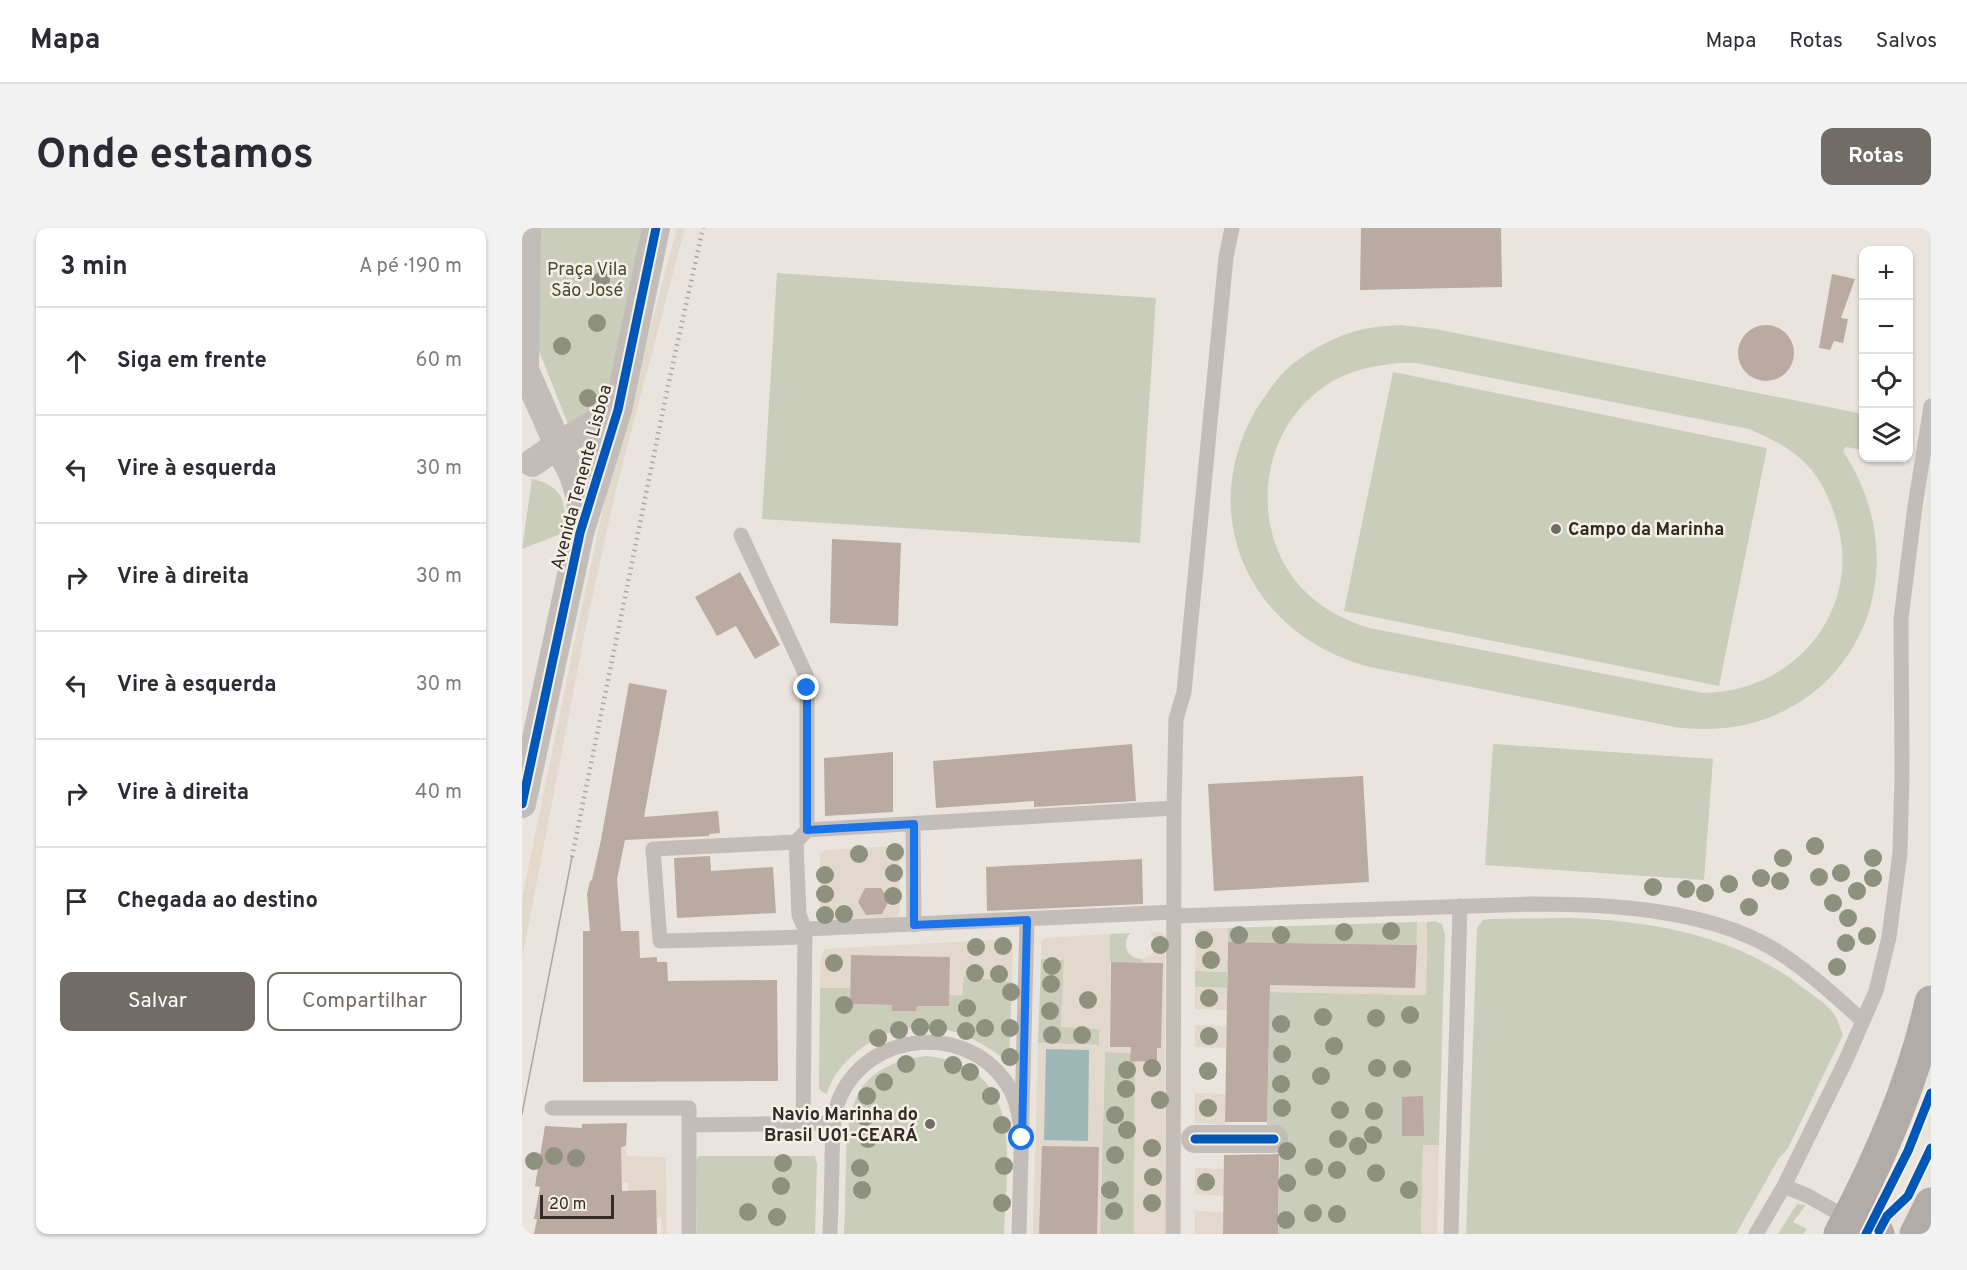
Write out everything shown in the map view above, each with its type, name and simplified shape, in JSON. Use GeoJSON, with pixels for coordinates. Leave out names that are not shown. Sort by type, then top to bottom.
{"type":"FeatureCollection","features":[{"type":"Feature","properties":{"kind":"main road"},"geometry":{"type":"LineString","coordinates":[[1855,1230],[1922,1040],[1931,1002]]}},
{"type":"Feature","properties":{"kind":"main road"},"geometry":{"type":"LineString","coordinates":[[1916,1234],[1931,1204]]}},
{"type":"Feature","properties":{"kind":"street"},"geometry":{"type":"LineString","coordinates":[[528,228],[524,277],[524,370],[573,475],[581,501],[580,533]]}},
{"type":"Feature","properties":{"kind":"street","name":"Avenida Tenente Lisboa"},"geometry":{"type":"LineString","coordinates":[[522,804],[580,533],[618,410],[656,228]]}},
{"type":"Feature","properties":{"kind":"street"},"geometry":{"type":"LineString","coordinates":[[527,463],[618,410]]}},
{"type":"Feature","properties":{"kind":"street"},"geometry":{"type":"LineString","coordinates":[[527,463],[573,475]]}},
{"type":"Feature","properties":{"kind":"street"},"geometry":{"type":"LineString","coordinates":[[1184,1138],[1274,1139]]}},
{"type":"Feature","properties":{"kind":"lane"},"geometry":{"type":"LineString","coordinates":[[1173,1234],[1184,1138],[1175,914],[1176,719],[1184,692],[1226,257],[1232,228]]}},
{"type":"Feature","properties":{"kind":"lane"},"geometry":{"type":"LineString","coordinates":[[1756,1234],[1784,1186],[1863,1021],[1876,991],[1890,936],[1900,853],[1901,619],[1910,539],[1931,406]]}},
{"type":"Feature","properties":{"kind":"lane"},"geometry":{"type":"LineString","coordinates":[[741,535],[806,675],[799,915],[805,933],[803,1124]]}},
{"type":"Feature","properties":{"kind":"lane"},"geometry":{"type":"LineString","coordinates":[[1174,808],[914,824],[653,849],[660,941],[914,925],[1175,914],[1587,904],[1614,906],[1724,927],[1747,936],[1778,953],[1826,989],[1863,1021]]}},
{"type":"Feature","properties":{"kind":"lane"},"geometry":{"type":"LineString","coordinates":[[914,824],[914,925]]}},
{"type":"Feature","properties":{"kind":"lane"},"geometry":{"type":"LineString","coordinates":[[1451,1234],[1460,906]]}},
{"type":"Feature","properties":{"kind":"lane"},"geometry":{"type":"LineString","coordinates":[[1020,1234],[1027,920]]}},
{"type":"Feature","properties":{"kind":"lane"},"geometry":{"type":"LineString","coordinates":[[830,1234],[833,1123],[838,1102],[851,1079],[867,1063],[887,1051],[912,1042],[933,1042],[954,1045],[977,1055],[1010,1089],[1019,1113],[1022,1138]]}},
{"type":"Feature","properties":{"kind":"lane"},"geometry":{"type":"LineString","coordinates":[[552,1108],[689,1108],[689,1234]]}},
{"type":"Feature","properties":{"kind":"lane"},"geometry":{"type":"LineString","coordinates":[[689,1125],[833,1123]]}},
{"type":"Feature","properties":{"kind":"lane"},"geometry":{"type":"LineString","coordinates":[[1784,1186],[1808,1196],[1855,1230]]}},
{"type":"Feature","properties":{"kind":"green space","name":"Praça Vila São José"},"geometry":{"type":"Polygon","coordinates":[[[539,228],[646,228],[606,398],[569,427],[536,343],[539,228]]]}},
{"type":"Feature","properties":{"kind":"green space"},"geometry":{"type":"Polygon","coordinates":[[[777,273],[1156,298],[1140,543],[762,519],[777,273]]]}},
{"type":"Feature","properties":{"kind":"green space"},"geometry":{"type":"Polygon","coordinates":[[[1400,325],[1435,329],[1859,413],[1859,449],[1846,447],[1843,451],[1868,502],[1877,554],[1871,603],[1853,647],[1823,685],[1782,712],[1732,727],[1675,727],[1370,667],[1328,651],[1293,629],[1265,600],[1245,566],[1233,529],[1231,490],[1239,449],[1257,408],[1284,372],[1319,346],[1364,329],[1400,325]],[[1416,363],[1373,367],[1335,380],[1312,396],[1294,415],[1281,438],[1272,463],[1268,489],[1269,516],[1275,542],[1293,578],[1322,605],[1357,624],[1703,693],[1737,689],[1768,677],[1795,660],[1816,637],[1832,610],[1841,580],[1842,547],[1834,513],[1816,476],[1801,459],[1788,449],[1749,429],[1416,363]]]}},
{"type":"Feature","properties":{"kind":"green space","name":"Campo da Marinha"},"geometry":{"type":"Polygon","coordinates":[[[1393,372],[1767,448],[1719,686],[1344,611],[1393,372]]]}},
{"type":"Feature","properties":{"kind":"green space"},"geometry":{"type":"Polygon","coordinates":[[[532,479],[551,487],[561,498],[564,505],[563,533],[522,549],[532,479]]]}},
{"type":"Feature","properties":{"kind":"green space"},"geometry":{"type":"Polygon","coordinates":[[[1493,744],[1713,759],[1704,880],[1485,865],[1493,744]]]}},
{"type":"Feature","properties":{"kind":"green space"},"geometry":{"type":"Polygon","coordinates":[[[1571,918],[1661,927],[1719,942],[1773,967],[1822,1002],[1835,1016],[1843,1035],[1788,1148],[1779,1158],[1736,1234],[1466,1234],[1477,928],[1483,920],[1490,919],[1571,918]]]}},
{"type":"Feature","properties":{"kind":"green space"},"geometry":{"type":"Polygon","coordinates":[[[1435,921],[1442,924],[1445,934],[1439,1145],[1423,1145],[1421,1234],[1278,1234],[1280,1149],[1267,1126],[1270,992],[1426,995],[1427,922],[1435,921]]]}},
{"type":"Feature","properties":{"kind":"green space"},"geometry":{"type":"Polygon","coordinates":[[[1417,922],[1417,945],[1228,942],[1228,928],[1417,922]]]}},
{"type":"Feature","properties":{"kind":"green space"},"geometry":{"type":"Polygon","coordinates":[[[1130,933],[1126,942],[1127,950],[1143,962],[1108,962],[1110,934],[1130,933]]]}},
{"type":"Feature","properties":{"kind":"green space"},"geometry":{"type":"Polygon","coordinates":[[[1041,959],[1064,960],[1061,1027],[1100,1028],[1099,1045],[1038,1043],[1041,959]]]}},
{"type":"Feature","properties":{"kind":"green space"},"geometry":{"type":"Polygon","coordinates":[[[1195,971],[1227,972],[1227,988],[1195,987],[1195,971]]]}},
{"type":"Feature","properties":{"kind":"green space"},"geometry":{"type":"Polygon","coordinates":[[[964,976],[1012,982],[1009,1063],[991,1049],[952,1031],[932,1027],[912,1027],[892,1032],[872,1041],[853,1055],[841,1068],[827,1094],[822,1092],[819,1088],[820,988],[850,988],[850,1004],[892,1005],[892,1011],[916,1011],[917,1006],[948,1006],[949,995],[964,976]]]}},
{"type":"Feature","properties":{"kind":"green space"},"geometry":{"type":"Polygon","coordinates":[[[1105,1052],[1131,1053],[1135,1061],[1134,1234],[1100,1234],[1105,1052]]]}},
{"type":"Feature","properties":{"kind":"green space"},"geometry":{"type":"Polygon","coordinates":[[[926,1056],[959,1064],[982,1078],[996,1098],[1004,1121],[1007,1148],[1004,1234],[844,1234],[849,1122],[860,1090],[885,1068],[926,1056]]]}},
{"type":"Feature","properties":{"kind":"green space"},"geometry":{"type":"Polygon","coordinates":[[[699,1156],[815,1156],[817,1164],[815,1234],[697,1234],[696,1161],[699,1156]]]}},
{"type":"Feature","properties":{"kind":"green space"},"geometry":{"type":"Polygon","coordinates":[[[1797,1204],[1806,1205],[1793,1222],[1807,1229],[1803,1234],[1778,1234],[1797,1204]]]}},
{"type":"Feature","properties":{"kind":"shaded area"},"geometry":{"type":"Polygon","coordinates":[[[677,228],[685,228],[616,489],[586,626],[522,959],[522,899],[578,625],[608,487],[677,228]]]}},
{"type":"Feature","properties":{"kind":"shaded area"},"geometry":{"type":"Polygon","coordinates":[[[899,847],[900,910],[897,918],[822,921],[820,918],[820,853],[826,850],[899,847]]]}},
{"type":"Feature","properties":{"kind":"shaded area"},"geometry":{"type":"Polygon","coordinates":[[[1417,922],[1427,922],[1426,995],[1270,992],[1270,985],[1415,988],[1417,922]]]}},
{"type":"Feature","properties":{"kind":"shaded area"},"geometry":{"type":"Polygon","coordinates":[[[1228,928],[1227,972],[1195,971],[1196,932],[1199,929],[1228,928]]]}},
{"type":"Feature","properties":{"kind":"shaded area"},"geometry":{"type":"Polygon","coordinates":[[[1150,932],[1161,932],[1165,936],[1165,1234],[1134,1234],[1135,1061],[1157,1062],[1157,1048],[1161,1047],[1163,963],[1143,962],[1142,959],[1151,955],[1156,946],[1150,932]]]}},
{"type":"Feature","properties":{"kind":"shaded area"},"geometry":{"type":"Polygon","coordinates":[[[1110,934],[1110,1046],[1131,1047],[1131,1053],[1105,1052],[1100,1234],[1033,1234],[1038,1043],[1099,1045],[1100,1029],[1061,1027],[1064,960],[1041,959],[1041,942],[1045,938],[1110,934]]]}},
{"type":"Feature","properties":{"kind":"shaded area"},"geometry":{"type":"Polygon","coordinates":[[[1009,939],[1013,944],[1012,982],[964,976],[962,996],[949,995],[949,957],[851,955],[850,988],[820,988],[821,956],[825,949],[1009,939]]]}},
{"type":"Feature","properties":{"kind":"shaded area"},"geometry":{"type":"Polygon","coordinates":[[[1195,987],[1227,988],[1227,1010],[1195,1009],[1195,987]]]}},
{"type":"Feature","properties":{"kind":"shaded area"},"geometry":{"type":"Polygon","coordinates":[[[1195,1025],[1226,1026],[1226,1048],[1195,1047],[1195,1025]]]}},
{"type":"Feature","properties":{"kind":"shaded area"},"geometry":{"type":"Polygon","coordinates":[[[1195,1093],[1225,1094],[1225,1125],[1195,1123],[1195,1093]]]}},
{"type":"Feature","properties":{"kind":"shaded area"},"geometry":{"type":"Polygon","coordinates":[[[1423,1145],[1439,1145],[1437,1234],[1421,1234],[1423,1145]]]}},
{"type":"Feature","properties":{"kind":"shaded area"},"geometry":{"type":"Polygon","coordinates":[[[621,1147],[628,1156],[666,1159],[667,1234],[662,1234],[661,1218],[629,1220],[656,1212],[656,1190],[628,1191],[628,1183],[622,1183],[621,1147]]]}},
{"type":"Feature","properties":{"kind":"shaded area"},"geometry":{"type":"Polygon","coordinates":[[[1195,1168],[1224,1169],[1224,1196],[1195,1194],[1195,1168]]]}},
{"type":"Feature","properties":{"kind":"shaded area"},"geometry":{"type":"Polygon","coordinates":[[[1195,1211],[1223,1212],[1223,1234],[1195,1234],[1195,1211]]]}},
{"type":"Feature","properties":{"kind":"water"},"geometry":{"type":"Polygon","coordinates":[[[1046,1049],[1089,1050],[1088,1141],[1044,1140],[1046,1049]]]}},
{"type":"Feature","properties":{"kind":"building"},"geometry":{"type":"Polygon","coordinates":[[[1361,228],[1501,228],[1502,287],[1360,290],[1361,228]]]}},
{"type":"Feature","properties":{"kind":"building"},"geometry":{"type":"Polygon","coordinates":[[[1832,274],[1855,279],[1841,318],[1848,319],[1843,343],[1834,341],[1830,350],[1819,348],[1832,274]]]}},
{"type":"Feature","properties":{"kind":"building"},"geometry":{"type":"Polygon","coordinates":[[[1766,325],[1777,327],[1786,333],[1792,342],[1794,353],[1792,364],[1786,373],[1777,379],[1766,381],[1755,379],[1746,373],[1740,364],[1738,353],[1740,342],[1746,333],[1755,327],[1766,325]]]}},
{"type":"Feature","properties":{"kind":"building"},"geometry":{"type":"Polygon","coordinates":[[[832,539],[901,543],[898,626],[830,623],[832,539]]]}},
{"type":"Feature","properties":{"kind":"building"},"geometry":{"type":"Polygon","coordinates":[[[740,572],[780,645],[755,659],[736,626],[717,636],[695,597],[740,572]]]}},
{"type":"Feature","properties":{"kind":"building"},"geometry":{"type":"Polygon","coordinates":[[[629,683],[667,690],[644,817],[718,811],[720,833],[709,834],[709,836],[625,840],[617,879],[621,931],[639,931],[640,958],[657,957],[657,962],[667,962],[668,981],[777,980],[778,1081],[583,1082],[583,931],[590,931],[587,894],[601,840],[629,683]]]}},
{"type":"Feature","properties":{"kind":"building"},"geometry":{"type":"Polygon","coordinates":[[[1132,744],[1136,801],[1034,807],[1034,801],[936,808],[933,761],[1132,744]]]}},
{"type":"Feature","properties":{"kind":"building"},"geometry":{"type":"Polygon","coordinates":[[[893,752],[893,812],[825,816],[824,758],[893,752]]]}},
{"type":"Feature","properties":{"kind":"building"},"geometry":{"type":"Polygon","coordinates":[[[1363,776],[1369,882],[1214,891],[1208,784],[1363,776]]]}},
{"type":"Feature","properties":{"kind":"building"},"geometry":{"type":"Polygon","coordinates":[[[710,856],[711,871],[773,867],[776,913],[677,918],[674,858],[710,856]]]}},
{"type":"Feature","properties":{"kind":"building"},"geometry":{"type":"Polygon","coordinates":[[[1142,859],[1143,904],[987,911],[986,867],[1142,859]]]}},
{"type":"Feature","properties":{"kind":"building"},"geometry":{"type":"Polygon","coordinates":[[[865,888],[881,888],[889,901],[882,914],[866,915],[858,902],[865,888]]]}},
{"type":"Feature","properties":{"kind":"building"},"geometry":{"type":"Polygon","coordinates":[[[1228,942],[1417,945],[1415,988],[1270,985],[1267,1122],[1225,1122],[1228,942]]]}},
{"type":"Feature","properties":{"kind":"building"},"geometry":{"type":"Polygon","coordinates":[[[851,955],[950,957],[949,1006],[917,1006],[916,1011],[892,1011],[892,1005],[850,1004],[851,955]]]}},
{"type":"Feature","properties":{"kind":"building"},"geometry":{"type":"Polygon","coordinates":[[[1111,962],[1163,963],[1161,1048],[1157,1048],[1157,1062],[1130,1061],[1131,1047],[1110,1047],[1111,962]]]}},
{"type":"Feature","properties":{"kind":"building"},"geometry":{"type":"Polygon","coordinates":[[[1423,1096],[1424,1136],[1402,1136],[1402,1097],[1423,1096]]]}},
{"type":"Feature","properties":{"kind":"building"},"geometry":{"type":"Polygon","coordinates":[[[627,1123],[626,1146],[621,1147],[622,1191],[656,1190],[657,1234],[534,1234],[537,1219],[534,1219],[540,1187],[535,1186],[545,1126],[582,1128],[582,1124],[627,1123]]]}},
{"type":"Feature","properties":{"kind":"building"},"geometry":{"type":"Polygon","coordinates":[[[1042,1146],[1099,1147],[1097,1234],[1039,1234],[1042,1146]]]}},
{"type":"Feature","properties":{"kind":"building"},"geometry":{"type":"Polygon","coordinates":[[[1279,1154],[1278,1234],[1223,1234],[1224,1155],[1279,1154]]]}},
{"type":"Feature","properties":{"kind":"tram line"},"geometry":{"type":"LineString","coordinates":[[522,1114],[572,857]]}},
{"type":"Feature","properties":{"kind":"railway"},"geometry":{"type":"LineString","coordinates":[[572,857],[668,386],[703,228]]}},
{"type":"Feature","properties":{"kind":"cycle path"},"geometry":{"type":"LineString","coordinates":[[522,804],[580,533],[618,410],[656,228]]}},
{"type":"Feature","properties":{"kind":"cycle path"},"geometry":{"type":"LineString","coordinates":[[1866,1234],[1908,1151],[1931,1093]]}},
{"type":"Feature","properties":{"kind":"cycle path"},"geometry":{"type":"LineString","coordinates":[[1195,1139],[1274,1139]]}},
{"type":"Feature","properties":{"kind":"cycle path"},"geometry":{"type":"LineString","coordinates":[[1879,1231],[1887,1216],[1908,1196],[1931,1148]]}},
{"type":"Feature","properties":{"kind":"place","name":"Campo da Marinha"},"geometry":{"type":"Point","coordinates":[1556,529]}},
{"type":"Feature","properties":{"kind":"place","name":"Navio Marinha do Brasil U01-CEARÁ"},"geometry":{"type":"Point","coordinates":[930,1124]}},
{"type":"Feature","properties":{"kind":"route"},"geometry":{"type":"LineString","coordinates":[[807,688],[807,830],[914,824],[914,925],[1027,920],[1022,1138]]}}]}
